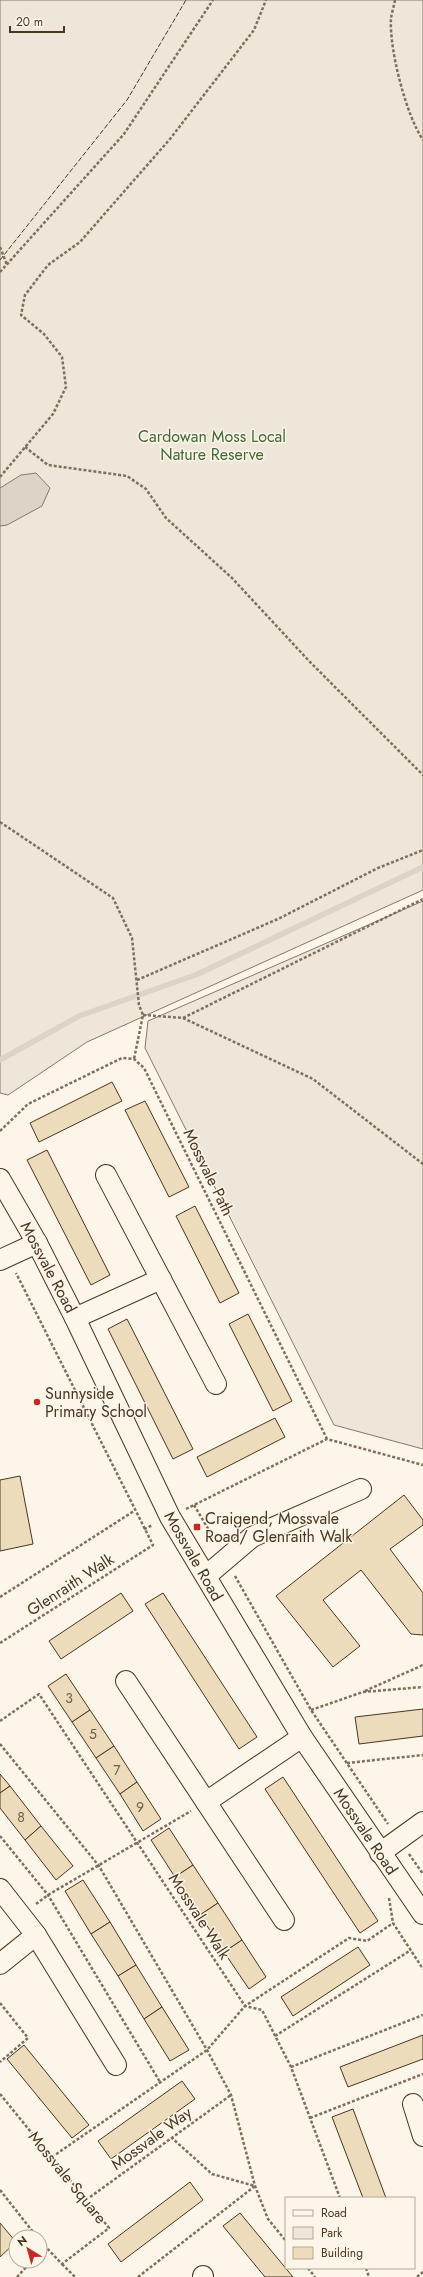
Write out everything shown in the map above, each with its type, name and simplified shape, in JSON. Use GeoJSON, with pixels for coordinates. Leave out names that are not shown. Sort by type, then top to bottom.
{"type":"FeatureCollection","features":[{"type":"Feature","properties":{"kind":"street"},"geometry":{"type":"LineString","coordinates":[[106,1175],[216,1384]]}},
{"type":"Feature","properties":{"kind":"street","name":"Mossvale Road"},"geometry":{"type":"LineString","coordinates":[[0,1179],[37,1243],[75,1318],[170,1517],[302,1737],[423,1914]]}},
{"type":"Feature","properties":{"kind":"street"},"geometry":{"type":"LineString","coordinates":[[4,1259],[37,1243]]}},
{"type":"Feature","properties":{"kind":"street"},"geometry":{"type":"LineString","coordinates":[[75,1318],[161,1279]]}},
{"type":"Feature","properties":{"kind":"street"},"geometry":{"type":"LineString","coordinates":[[206,1576],[252,1537],[361,1489]]}},
{"type":"Feature","properties":{"kind":"street"},"geometry":{"type":"LineString","coordinates":[[126,1681],[284,1920]]}},
{"type":"Feature","properties":{"kind":"street"},"geometry":{"type":"LineString","coordinates":[[206,1802],[302,1737]]}},
{"type":"Feature","properties":{"kind":"street"},"geometry":{"type":"LineString","coordinates":[[380,1853],[423,1822]]}},
{"type":"Feature","properties":{"kind":"street"},"geometry":{"type":"LineString","coordinates":[[0,1889],[36,1935],[116,2065]]}},
{"type":"Feature","properties":{"kind":"street"},"geometry":{"type":"LineString","coordinates":[[0,1964],[36,1935]]}},
{"type":"Feature","properties":{"kind":"street"},"geometry":{"type":"LineString","coordinates":[[413,2104],[423,2136]]}},
{"type":"Feature","properties":{"kind":"path"},"geometry":{"type":"LineString","coordinates":[[0,272],[124,134],[214,0]]}},
{"type":"Feature","properties":{"kind":"path"},"geometry":{"type":"LineString","coordinates":[[0,477],[53,414],[66,387],[62,357],[44,334],[21,315],[25,296],[48,264],[80,242],[170,139],[254,30],[266,0]]}},
{"type":"Feature","properties":{"kind":"path"},"geometry":{"type":"LineString","coordinates":[[395,0],[391,19],[396,68],[415,129],[423,140]]}},
{"type":"Feature","properties":{"kind":"path"},"geometry":{"type":"LineString","coordinates":[[0,247],[7,265]]}},
{"type":"Feature","properties":{"kind":"path"},"geometry":{"type":"LineString","coordinates":[[25,447],[48,465],[127,476],[146,489],[166,518],[232,578],[310,662],[423,775]]}},
{"type":"Feature","properties":{"kind":"path"},"geometry":{"type":"LineString","coordinates":[[0,822],[113,898],[132,938],[138,980],[137,990],[139,1005],[143,1015],[134,1059],[122,1058],[28,1104],[0,1131]]}},
{"type":"Feature","properties":{"kind":"path"},"geometry":{"type":"LineString","coordinates":[[138,980],[278,919],[378,868],[423,850]]}},
{"type":"Feature","properties":{"kind":"path"},"geometry":{"type":"LineString","coordinates":[[183,1018],[423,899]]}},
{"type":"Feature","properties":{"kind":"path"},"geometry":{"type":"LineString","coordinates":[[143,1015],[183,1018],[313,1079],[423,1164]]}},
{"type":"Feature","properties":{"kind":"path","name":"Mossvale Path"},"geometry":{"type":"LineString","coordinates":[[134,1059],[144,1068],[327,1439]]}},
{"type":"Feature","properties":{"kind":"path"},"geometry":{"type":"LineString","coordinates":[[4,1259],[144,1529],[327,1439],[423,1465]]}},
{"type":"Feature","properties":{"kind":"path"},"geometry":{"type":"LineString","coordinates":[[194,1505],[311,1710],[398,1840],[423,1874]]}},
{"type":"Feature","properties":{"kind":"path","name":"Glenraith Walk"},"geometry":{"type":"LineString","coordinates":[[0,1597],[134,1511]]}},
{"type":"Feature","properties":{"kind":"path","name":"Glenraith Walk"},"geometry":{"type":"LineString","coordinates":[[0,1643],[153,1545],[144,1529]]}},
{"type":"Feature","properties":{"kind":"path"},"geometry":{"type":"LineString","coordinates":[[311,1710],[363,1692],[423,1665]]}},
{"type":"Feature","properties":{"kind":"path"},"geometry":{"type":"LineString","coordinates":[[363,1692],[423,1687]]}},
{"type":"Feature","properties":{"kind":"path","name":"Mossvale Walk"},"geometry":{"type":"LineString","coordinates":[[0,1721],[39,1694],[245,2006]]}},
{"type":"Feature","properties":{"kind":"path"},"geometry":{"type":"LineString","coordinates":[[0,1744],[100,1866],[207,2050],[230,2095],[254,2186],[268,2219],[285,2240]]}},
{"type":"Feature","properties":{"kind":"path"},"geometry":{"type":"LineString","coordinates":[[347,1763],[423,1755]]}},
{"type":"Feature","properties":{"kind":"path"},"geometry":{"type":"LineString","coordinates":[[21,1916],[48,1895],[100,1866],[137,1842],[206,1802]]}},
{"type":"Feature","properties":{"kind":"path"},"geometry":{"type":"LineString","coordinates":[[0,1836],[48,1895],[160,2082]]}},
{"type":"Feature","properties":{"kind":"path"},"geometry":{"type":"LineString","coordinates":[[388,1895],[393,1924],[412,1950],[423,1969]]}},
{"type":"Feature","properties":{"kind":"path"},"geometry":{"type":"LineString","coordinates":[[52,2158],[207,2050],[245,2006],[349,1938],[367,1941],[393,1924]]}},
{"type":"Feature","properties":{"kind":"path"},"geometry":{"type":"LineString","coordinates":[[275,2036],[412,1950]]}},
{"type":"Feature","properties":{"kind":"path"},"geometry":{"type":"LineString","coordinates":[[0,2003],[28,2038],[0,2062]]}},
{"type":"Feature","properties":{"kind":"path"},"geometry":{"type":"LineString","coordinates":[[245,2006],[262,2010],[291,2067],[340,2197]]}},
{"type":"Feature","properties":{"kind":"path"},"geometry":{"type":"LineString","coordinates":[[291,2067],[423,2015]]}},
{"type":"Feature","properties":{"kind":"path"},"geometry":{"type":"LineString","coordinates":[[310,2118],[423,2074]]}},
{"type":"Feature","properties":{"kind":"path","name":"Mossvale Square"},"geometry":{"type":"LineString","coordinates":[[0,2094],[109,2228],[62,2264]]}},
{"type":"Feature","properties":{"kind":"path","name":"Mossvale Way"},"geometry":{"type":"LineString","coordinates":[[86,2200],[230,2095]]}},
{"type":"Feature","properties":{"kind":"path"},"geometry":{"type":"LineString","coordinates":[[172,2138],[212,2174],[254,2186]]}},
{"type":"Feature","properties":{"kind":"path"},"geometry":{"type":"LineString","coordinates":[[138,2277],[254,2186]]}},
{"type":"Feature","properties":{"kind":"path"},"geometry":{"type":"LineString","coordinates":[[0,2190],[31,2229]]}},
{"type":"Feature","properties":{"kind":"path"},"geometry":{"type":"LineString","coordinates":[[48,2250],[75,2277]]}},
{"type":"Feature","properties":{"kind":"path"},"geometry":{"type":"LineString","coordinates":[[17,2277],[24,2269]]}},
{"type":"Feature","properties":{"kind":"path"},"geometry":{"type":"LineString","coordinates":[[309,2269],[315,2277]]}},
{"type":"Feature","properties":{"kind":"path"},"geometry":{"type":"LineString","coordinates":[[417,2277],[423,2272]]}},
{"type":"Feature","properties":{"kind":"green space","name":"Cardowan Moss Local Nature Reserve"},"geometry":{"type":"Polygon","coordinates":[[[0,0],[423,0],[423,890],[87,1042],[8,1095],[0,1093],[0,0]]]}},
{"type":"Feature","properties":{"kind":"green space"},"geometry":{"type":"Polygon","coordinates":[[[423,901],[423,1449],[334,1425],[145,1048],[148,1021],[423,901]]]}},
{"type":"Feature","properties":{"kind":"shaded area"},"geometry":{"type":"Polygon","coordinates":[[[36,473],[50,488],[42,506],[7,525],[0,526],[0,488],[21,475],[36,473]]]}},
{"type":"Feature","properties":{"kind":"building"},"geometry":{"type":"Polygon","coordinates":[[[112,1082],[122,1101],[39,1142],[30,1123],[112,1082]]]}},
{"type":"Feature","properties":{"kind":"building"},"geometry":{"type":"Polygon","coordinates":[[[145,1101],[189,1187],[169,1197],[125,1110],[145,1101]]]}},
{"type":"Feature","properties":{"kind":"building"},"geometry":{"type":"Polygon","coordinates":[[[47,1150],[110,1275],[91,1285],[27,1160],[47,1150]]]}},
{"type":"Feature","properties":{"kind":"building"},"geometry":{"type":"Polygon","coordinates":[[[195,1206],[239,1293],[220,1303],[176,1216],[195,1206]]]}},
{"type":"Feature","properties":{"kind":"building"},"geometry":{"type":"Polygon","coordinates":[[[248,1314],[292,1401],[273,1411],[229,1324],[248,1314]]]}},
{"type":"Feature","properties":{"kind":"building"},"geometry":{"type":"Polygon","coordinates":[[[127,1319],[193,1449],[173,1459],[108,1329],[127,1319]]]}},
{"type":"Feature","properties":{"kind":"building"},"geometry":{"type":"Polygon","coordinates":[[[275,1418],[285,1437],[207,1477],[197,1457],[275,1418]]]}},
{"type":"Feature","properties":{"kind":"building"},"geometry":{"type":"Polygon","coordinates":[[[20,1476],[33,1544],[0,1551],[0,1480],[20,1476]]]}},
{"type":"Feature","properties":{"kind":"building"},"geometry":{"type":"Polygon","coordinates":[[[404,1495],[423,1520],[423,1525],[390,1549],[423,1593],[423,1635],[411,1634],[361,1570],[323,1600],[360,1646],[333,1667],[276,1596],[404,1495]]]}},
{"type":"Feature","properties":{"kind":"building"},"geometry":{"type":"Polygon","coordinates":[[[121,1593],[133,1611],[61,1659],[49,1641],[121,1593]]]}},
{"type":"Feature","properties":{"kind":"building"},"geometry":{"type":"Polygon","coordinates":[[[163,1593],[257,1737],[239,1749],[145,1604],[163,1593]]]}},
{"type":"Feature","properties":{"kind":"building"},"geometry":{"type":"Polygon","coordinates":[[[66,1674],[90,1710],[72,1722],[48,1686],[66,1674]]]}},
{"type":"Feature","properties":{"kind":"building"},"geometry":{"type":"Polygon","coordinates":[[[423,1709],[423,1736],[359,1744],[355,1717],[423,1709]]]}},
{"type":"Feature","properties":{"kind":"building"},"geometry":{"type":"Polygon","coordinates":[[[90,1710],[114,1746],[96,1758],[72,1722],[90,1710]]]}},
{"type":"Feature","properties":{"kind":"building"},"geometry":{"type":"Polygon","coordinates":[[[114,1746],[137,1782],[120,1794],[96,1758],[114,1746]]]}},
{"type":"Feature","properties":{"kind":"building"},"geometry":{"type":"Polygon","coordinates":[[[0,1774],[10,1786],[0,1793],[0,1774]]]}},
{"type":"Feature","properties":{"kind":"building"},"geometry":{"type":"Polygon","coordinates":[[[283,1777],[378,1921],[360,1933],[265,1789],[283,1777]]]}},
{"type":"Feature","properties":{"kind":"building"},"geometry":{"type":"Polygon","coordinates":[[[137,1782],[161,1819],[143,1831],[120,1794],[137,1782]]]}},
{"type":"Feature","properties":{"kind":"building"},"geometry":{"type":"Polygon","coordinates":[[[10,1786],[41,1826],[25,1840],[0,1808],[0,1793],[10,1786]]]}},
{"type":"Feature","properties":{"kind":"building"},"geometry":{"type":"Polygon","coordinates":[[[41,1826],[73,1866],[56,1880],[25,1840],[41,1826]]]}},
{"type":"Feature","properties":{"kind":"building"},"geometry":{"type":"Polygon","coordinates":[[[169,1828],[193,1865],[175,1877],[151,1840],[169,1828]]]}},
{"type":"Feature","properties":{"kind":"building"},"geometry":{"type":"Polygon","coordinates":[[[193,1865],[218,1903],[200,1915],[175,1877],[193,1865]]]}},
{"type":"Feature","properties":{"kind":"building"},"geometry":{"type":"Polygon","coordinates":[[[83,1880],[110,1922],[91,1934],[65,1891],[83,1880]]]}},
{"type":"Feature","properties":{"kind":"building"},"geometry":{"type":"Polygon","coordinates":[[[218,1903],[242,1940],[224,1952],[200,1915],[218,1903]]]}},
{"type":"Feature","properties":{"kind":"building"},"geometry":{"type":"Polygon","coordinates":[[[110,1922],[136,1965],[118,1976],[91,1934],[110,1922]]]}},
{"type":"Feature","properties":{"kind":"building"},"geometry":{"type":"Polygon","coordinates":[[[242,1940],[266,1977],[249,1989],[224,1952],[242,1940]]]}},
{"type":"Feature","properties":{"kind":"building"},"geometry":{"type":"Polygon","coordinates":[[[358,1947],[370,1965],[293,2016],[281,1997],[358,1947]]]}},
{"type":"Feature","properties":{"kind":"building"},"geometry":{"type":"Polygon","coordinates":[[[136,1965],[162,2007],[144,2019],[118,1976],[136,1965]]]}},
{"type":"Feature","properties":{"kind":"building"},"geometry":{"type":"Polygon","coordinates":[[[162,2007],[189,2050],[170,2061],[144,2019],[162,2007]]]}},
{"type":"Feature","properties":{"kind":"building"},"geometry":{"type":"Polygon","coordinates":[[[423,2035],[423,2059],[348,2087],[340,2067],[423,2035]]]}},
{"type":"Feature","properties":{"kind":"building"},"geometry":{"type":"Polygon","coordinates":[[[24,2045],[89,2125],[72,2138],[7,2059],[24,2045]]]}},
{"type":"Feature","properties":{"kind":"building"},"geometry":{"type":"Polygon","coordinates":[[[182,2081],[195,2099],[111,2159],[98,2141],[182,2081]]]}},
{"type":"Feature","properties":{"kind":"building"},"geometry":{"type":"Polygon","coordinates":[[[353,2109],[386,2197],[363,2197],[332,2117],[353,2109]]]}},
{"type":"Feature","properties":{"kind":"building"},"geometry":{"type":"Polygon","coordinates":[[[190,2182],[203,2200],[121,2262],[108,2244],[190,2182]]]}},
{"type":"Feature","properties":{"kind":"building"},"geometry":{"type":"Polygon","coordinates":[[[240,2213],[293,2277],[265,2277],[223,2226],[240,2213]]]}},
{"type":"Feature","properties":{"kind":"building"},"geometry":{"type":"Polygon","coordinates":[[[0,2223],[8,2232],[8,2250],[0,2257],[0,2223]]]}},
{"type":"Feature","properties":{"kind":"waterway"},"geometry":{"type":"LineString","coordinates":[[0,1060],[79,1016],[198,974],[423,867]]}},
{"type":"Feature","properties":{"kind":"fence"},"geometry":{"type":"LineString","coordinates":[[0,260],[127,100],[186,0]]}},
{"type":"Feature","properties":{"kind":"place","name":"Sunnyside Primary School"},"geometry":{"type":"Point","coordinates":[37,1402]}},
{"type":"Feature","properties":{"kind":"place","name":"Craigend, Mossvale Road/ Glenraith Walk"},"geometry":{"type":"Point","coordinates":[197,1527]}}]}
